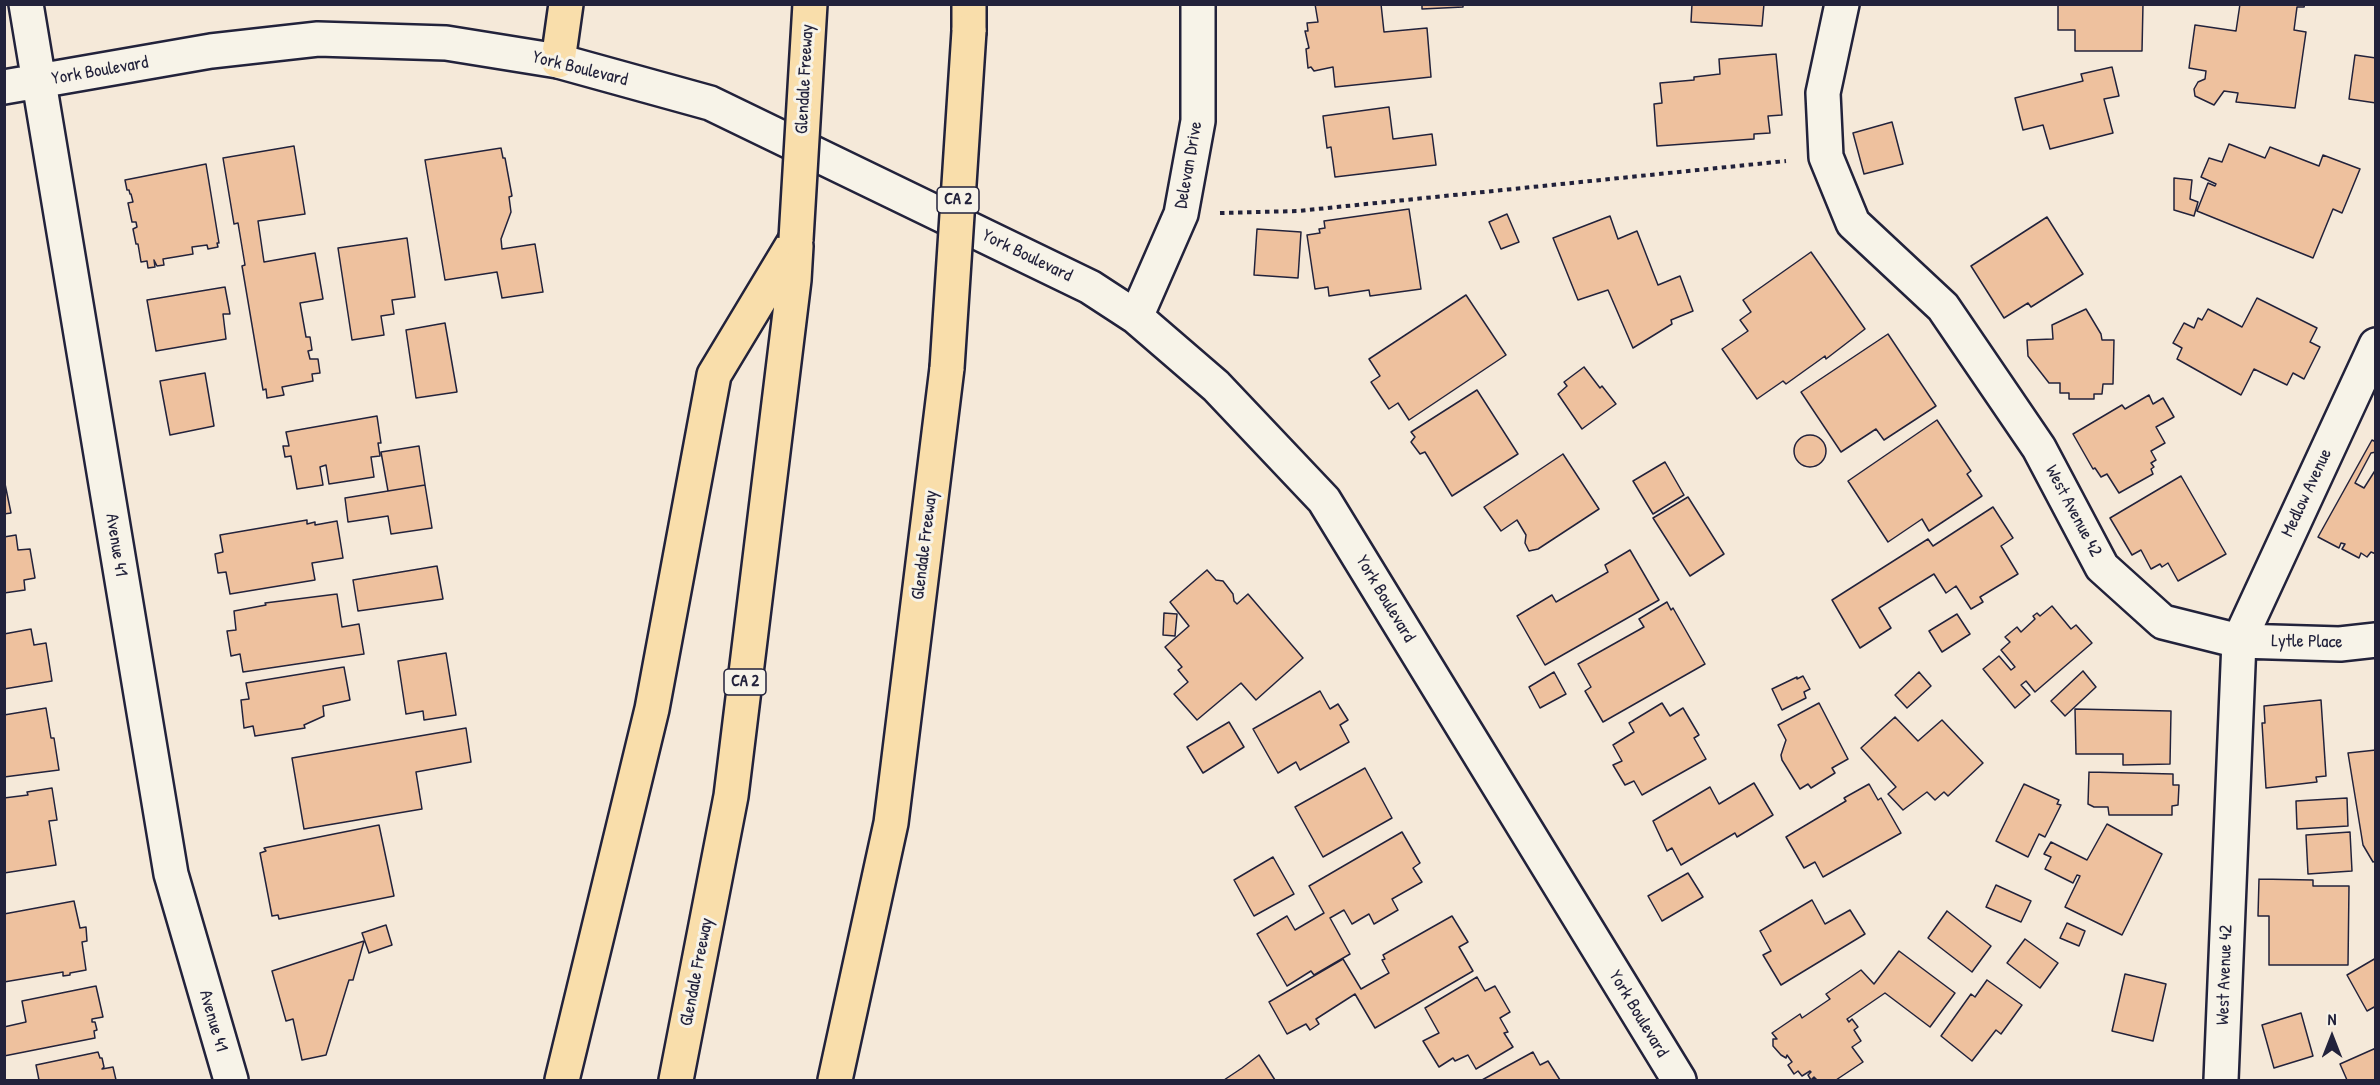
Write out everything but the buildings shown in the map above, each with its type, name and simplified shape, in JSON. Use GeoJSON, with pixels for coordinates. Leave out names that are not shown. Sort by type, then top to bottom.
{"type":"FeatureCollection","features":[{"type":"Feature","properties":{"kind":"highway"},"geometry":{"type":"LineString","coordinates":[[558,61],[566,4]]}},
{"type":"Feature","properties":{"kind":"highway","name":"Glendale Freeway"},"geometry":{"type":"LineString","coordinates":[[676,1080],[731,796],[784,277],[796,239],[810,4]]}},
{"type":"Feature","properties":{"kind":"highway","name":"Glendale Freeway"},"geometry":{"type":"LineString","coordinates":[[835,1080],[891,823],[947,368],[969,18]]}},
{"type":"Feature","properties":{"kind":"highway"},"geometry":{"type":"LineString","coordinates":[[562,1080],[652,709],[714,375],[784,277]]}},
{"type":"Feature","properties":{"kind":"street","name":"Avenue 41"},"geometry":{"type":"LineString","coordinates":[[26,4],[171,874],[231,1080]]}},
{"type":"Feature","properties":{"kind":"street","name":"Delevan Drive"},"geometry":{"type":"LineString","coordinates":[[1136,317],[1181,214],[1198,121],[1198,4]]}},
{"type":"Feature","properties":{"kind":"street","name":"West Avenue 42"},"geometry":{"type":"LineString","coordinates":[[1842,4],[1823,93],[1826,157],[1853,223],[1943,307],[2039,448],[2102,567],[2163,622],[2239,641],[2221,1080]]}},
{"type":"Feature","properties":{"kind":"street","name":"York Boulevard"},"geometry":{"type":"LineString","coordinates":[[4,87],[210,51],[318,39],[446,43],[558,61],[710,103],[1090,287],[1136,317],[1216,386],[1324,500],[1679,1080]]}},
{"type":"Feature","properties":{"kind":"street","name":"Medlow Avenue"},"geometry":{"type":"LineString","coordinates":[[2239,641],[2376,345]]}},
{"type":"Feature","properties":{"kind":"street","name":"Lytle Place"},"geometry":{"type":"LineString","coordinates":[[2239,641],[2340,644],[2376,640]]}},
{"type":"Feature","properties":{"kind":"path"},"geometry":{"type":"LineString","coordinates":[[1181,214],[1299,211],[1826,157]]}}]}
